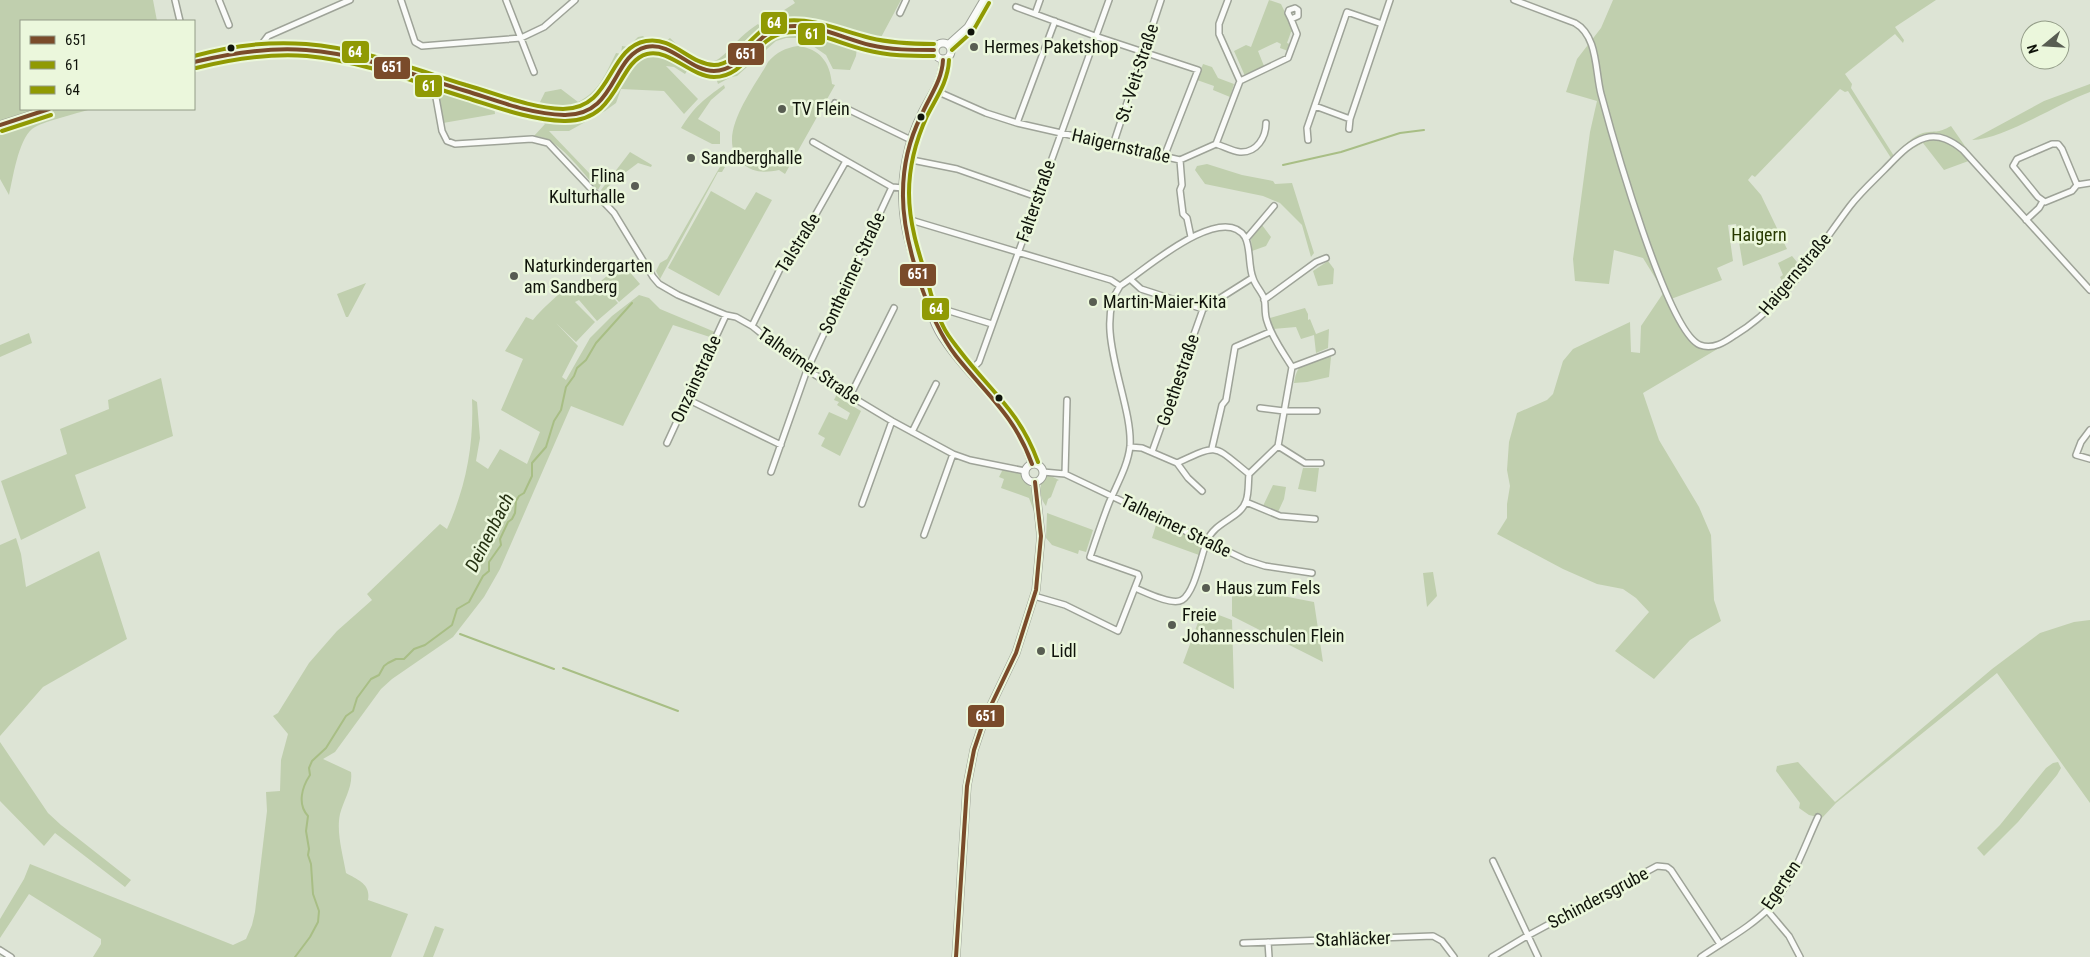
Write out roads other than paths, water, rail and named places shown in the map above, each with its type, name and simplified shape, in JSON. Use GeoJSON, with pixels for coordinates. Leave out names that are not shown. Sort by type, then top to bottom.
{"type":"FeatureCollection","features":[{"type":"Feature","properties":{"kind":"main road"},"geometry":{"type":"LineString","coordinates":[[948,45],[968,26],[984,0]]}},
{"type":"Feature","properties":{"kind":"main road"},"geometry":{"type":"LineString","coordinates":[[195,62],[230,53],[261,50],[305,50],[328,53],[433,81],[538,113],[556,116],[582,113],[602,101],[612,90],[630,55],[646,47],[656,46],[666,49],[701,68],[717,70],[726,68],[736,62],[760,37],[780,27],[798,25],[812,27],[864,44],[902,51],[934,50],[940,43],[948,45]]}},
{"type":"Feature","properties":{"kind":"main road"},"geometry":{"type":"LineString","coordinates":[[943,60],[951,53],[948,45]]}},
{"type":"Feature","properties":{"kind":"main road"},"geometry":{"type":"LineString","coordinates":[[934,50],[936,57],[943,60]]}},
{"type":"Feature","properties":{"kind":"main road"},"geometry":{"type":"LineString","coordinates":[[943,60],[943,69],[920,116],[911,140],[907,159],[903,188],[904,218],[910,247],[937,328],[944,341],[1011,418],[1022,437],[1032,464]]}},
{"type":"Feature","properties":{"kind":"main road"},"geometry":{"type":"LineString","coordinates":[[0,125],[46,110]]}},
{"type":"Feature","properties":{"kind":"main road"},"geometry":{"type":"LineString","coordinates":[[1032,464],[1025,471],[1027,479],[1036,482]]}},
{"type":"Feature","properties":{"kind":"main road"},"geometry":{"type":"LineString","coordinates":[[1032,464],[1040,466],[1043,472],[1040,480],[1036,482]]}},
{"type":"Feature","properties":{"kind":"main road"},"geometry":{"type":"LineString","coordinates":[[956,957],[967,786],[974,750],[984,720],[1016,653],[1034,596],[1041,536],[1036,482]]}},
{"type":"Feature","properties":{"kind":"street"},"geometry":{"type":"LineString","coordinates":[[175,0],[180,20]]}},
{"type":"Feature","properties":{"kind":"street"},"geometry":{"type":"LineString","coordinates":[[219,0],[228,25]]}},
{"type":"Feature","properties":{"kind":"street"},"geometry":{"type":"LineString","coordinates":[[261,50],[262,44],[268,36],[350,0]]}},
{"type":"Feature","properties":{"kind":"street"},"geometry":{"type":"LineString","coordinates":[[401,0],[415,42],[422,46],[521,38],[544,27],[575,0]]}},
{"type":"Feature","properties":{"kind":"street"},"geometry":{"type":"LineString","coordinates":[[506,0],[534,72]]}},
{"type":"Feature","properties":{"kind":"street"},"geometry":{"type":"LineString","coordinates":[[562,0],[566,7]]}},
{"type":"Feature","properties":{"kind":"street"},"geometry":{"type":"LineString","coordinates":[[900,13],[906,0]]}},
{"type":"Feature","properties":{"kind":"street"},"geometry":{"type":"LineString","coordinates":[[1035,14],[1040,0]]}},
{"type":"Feature","properties":{"kind":"street","name":"Falterstraße"},"geometry":{"type":"LineString","coordinates":[[970,371],[979,362],[1109,0]]}},
{"type":"Feature","properties":{"kind":"street","name":"St.-Veit-Straße"},"geometry":{"type":"LineString","coordinates":[[1113,145],[1161,0]]}},
{"type":"Feature","properties":{"kind":"street"},"geometry":{"type":"LineString","coordinates":[[1228,0],[1219,24],[1219,34],[1240,81]]}},
{"type":"Feature","properties":{"kind":"street"},"geometry":{"type":"LineString","coordinates":[[1349,129],[1350,119],[1390,0]]}},
{"type":"Feature","properties":{"kind":"street","name":"Haigernstraße"},"geometry":{"type":"LineString","coordinates":[[1514,0],[1575,23],[1583,28],[1587,34],[1592,48],[1601,93],[1627,181],[1657,270],[1686,331],[1694,342],[1701,345],[1714,346],[1722,343],[1759,318],[1803,270],[1862,192],[1907,148],[1926,138],[1944,138],[1955,143],[2090,290]]}},
{"type":"Feature","properties":{"kind":"street"},"geometry":{"type":"LineString","coordinates":[[1016,7],[1095,36],[1198,70],[1164,157]]}},
{"type":"Feature","properties":{"kind":"street"},"geometry":{"type":"LineString","coordinates":[[1308,140],[1307,128],[1347,12],[1382,24]]}},
{"type":"Feature","properties":{"kind":"street"},"geometry":{"type":"LineString","coordinates":[[1266,123],[1266,131],[1262,142],[1245,151],[1240,152],[1216,144],[1240,81],[1288,58],[1297,34],[1291,19]]}},
{"type":"Feature","properties":{"kind":"street"},"geometry":{"type":"LineString","coordinates":[[1017,123],[1055,21]]}},
{"type":"Feature","properties":{"kind":"street","name":"Talheimer Straße"},"geometry":{"type":"LineString","coordinates":[[433,81],[442,131],[447,141],[456,144],[532,139],[548,143],[564,158],[622,224],[655,280],[678,294],[726,315],[736,317],[752,326],[808,370],[892,421],[953,454],[970,460],[1025,471]]}},
{"type":"Feature","properties":{"kind":"street","name":"Haigernstraße"},"geometry":{"type":"LineString","coordinates":[[934,90],[986,113],[1017,123],[1061,131],[1164,157],[1180,160],[1216,144]]}},
{"type":"Feature","properties":{"kind":"street"},"geometry":{"type":"LineString","coordinates":[[835,103],[911,140]]}},
{"type":"Feature","properties":{"kind":"street"},"geometry":{"type":"LineString","coordinates":[[1315,106],[1350,119]]}},
{"type":"Feature","properties":{"kind":"street"},"geometry":{"type":"LineString","coordinates":[[813,142],[892,186],[903,188]]}},
{"type":"Feature","properties":{"kind":"street"},"geometry":{"type":"LineString","coordinates":[[2077,185],[2062,149],[2058,144],[2052,144],[2020,157],[2014,162],[2014,170],[2042,201],[2048,202],[2072,191],[2077,185],[2090,183]]}},
{"type":"Feature","properties":{"kind":"street"},"geometry":{"type":"LineString","coordinates":[[907,159],[956,168],[1038,197]]}},
{"type":"Feature","properties":{"kind":"street"},"geometry":{"type":"LineString","coordinates":[[1180,160],[1182,185],[1180,190],[1184,214],[1187,218],[1191,237]]}},
{"type":"Feature","properties":{"kind":"street","name":"Talstraße"},"geometry":{"type":"LineString","coordinates":[[752,326],[781,267],[788,265],[846,161]]}},
{"type":"Feature","properties":{"kind":"street","name":"Sontheimer Straße"},"geometry":{"type":"LineString","coordinates":[[771,472],[808,370],[892,186]]}},
{"type":"Feature","properties":{"kind":"street"},"geometry":{"type":"LineString","coordinates":[[2026,220],[2039,208],[2042,201]]}},
{"type":"Feature","properties":{"kind":"street"},"geometry":{"type":"LineString","coordinates":[[1246,239],[1274,206]]}},
{"type":"Feature","properties":{"kind":"street"},"geometry":{"type":"LineString","coordinates":[[904,218],[1111,280],[1120,286]]}},
{"type":"Feature","properties":{"kind":"street"},"geometry":{"type":"LineString","coordinates":[[1034,596],[1065,605],[1118,631],[1138,574],[1090,557],[1130,447],[1129,429],[1117,375],[1110,324],[1115,293],[1120,286],[1191,237],[1214,229],[1233,228],[1241,232],[1246,239],[1252,278],[1264,300],[1270,332],[1292,367],[1278,446],[1249,474],[1246,502],[1239,511],[1214,528],[1207,540],[1188,594],[1181,601],[1171,602],[1134,588]]}},
{"type":"Feature","properties":{"kind":"street"},"geometry":{"type":"LineString","coordinates":[[1264,300],[1316,262],[1326,258]]}},
{"type":"Feature","properties":{"kind":"street"},"geometry":{"type":"LineString","coordinates":[[1130,279],[1142,289],[1202,309],[1252,278]]}},
{"type":"Feature","properties":{"kind":"street"},"geometry":{"type":"LineString","coordinates":[[850,396],[894,308]]}},
{"type":"Feature","properties":{"kind":"street","name":"Goethestraße"},"geometry":{"type":"LineString","coordinates":[[1152,452],[1202,309]]}},
{"type":"Feature","properties":{"kind":"street"},"geometry":{"type":"LineString","coordinates":[[946,310],[992,324]]}},
{"type":"Feature","properties":{"kind":"street","name":"Onzainstraße"},"geometry":{"type":"LineString","coordinates":[[667,443],[726,315]]}},
{"type":"Feature","properties":{"kind":"street"},"geometry":{"type":"LineString","coordinates":[[1212,448],[1222,405],[1226,400],[1235,347],[1270,332]]}},
{"type":"Feature","properties":{"kind":"street"},"geometry":{"type":"LineString","coordinates":[[1292,367],[1332,352]]}},
{"type":"Feature","properties":{"kind":"street"},"geometry":{"type":"LineString","coordinates":[[912,432],[936,384]]}},
{"type":"Feature","properties":{"kind":"street"},"geometry":{"type":"LineString","coordinates":[[687,399],[781,445]]}},
{"type":"Feature","properties":{"kind":"street"},"geometry":{"type":"LineString","coordinates":[[1065,474],[1068,400]]}},
{"type":"Feature","properties":{"kind":"street"},"geometry":{"type":"LineString","coordinates":[[1260,408],[1284,411],[1317,411]]}},
{"type":"Feature","properties":{"kind":"street"},"geometry":{"type":"LineString","coordinates":[[862,504],[892,421]]}},
{"type":"Feature","properties":{"kind":"street"},"geometry":{"type":"LineString","coordinates":[[2090,430],[2081,442],[2076,455],[2090,459]]}},
{"type":"Feature","properties":{"kind":"street"},"geometry":{"type":"LineString","coordinates":[[1278,446],[1305,463],[1321,462]]}},
{"type":"Feature","properties":{"kind":"street"},"geometry":{"type":"LineString","coordinates":[[1130,447],[1142,448],[1177,462],[1188,478],[1202,491]]}},
{"type":"Feature","properties":{"kind":"street"},"geometry":{"type":"LineString","coordinates":[[1177,462],[1212,448],[1218,450],[1249,474]]}},
{"type":"Feature","properties":{"kind":"street"},"geometry":{"type":"LineString","coordinates":[[924,535],[953,454]]}},
{"type":"Feature","properties":{"kind":"street","name":"Talheimer Straße"},"geometry":{"type":"LineString","coordinates":[[1043,472],[1065,474],[1246,560],[1265,566],[1312,573]]}},
{"type":"Feature","properties":{"kind":"street"},"geometry":{"type":"LineString","coordinates":[[1246,502],[1280,516],[1315,519]]}},
{"type":"Feature","properties":{"kind":"street","name":"Egerten"},"geometry":{"type":"LineString","coordinates":[[1701,957],[1767,910],[1782,890],[1810,840],[1818,817]]}},
{"type":"Feature","properties":{"kind":"street"},"geometry":{"type":"LineString","coordinates":[[1493,861],[1538,957]]}},
{"type":"Feature","properties":{"kind":"street","name":"Schindersgrube"},"geometry":{"type":"LineString","coordinates":[[1492,957],[1657,866],[1672,870],[1720,944]]}},
{"type":"Feature","properties":{"kind":"street"},"geometry":{"type":"LineString","coordinates":[[1767,910],[1789,936],[1800,957]]}},
{"type":"Feature","properties":{"kind":"street","name":"Stahläcker"},"geometry":{"type":"LineString","coordinates":[[1243,943],[1433,936],[1442,941],[1454,957]]}},
{"type":"Feature","properties":{"kind":"street"},"geometry":{"type":"LineString","coordinates":[[1268,942],[1269,957]]}},
{"type":"Feature","properties":{"kind":"street"},"geometry":{"type":"LineString","coordinates":[[0,950],[11,957]]}},
{"type":"Feature","properties":{"kind":"waterway"},"geometry":{"type":"LineString","coordinates":[[1283,165],[1341,152],[1400,133],[1424,130]]}},
{"type":"Feature","properties":{"kind":"waterway","name":"Deinenbach"},"geometry":{"type":"LineString","coordinates":[[295,957],[310,937],[318,922],[319,911],[313,894],[311,864],[308,855],[306,831],[308,816],[302,801],[303,790],[310,775],[309,768],[312,761],[326,748],[346,716],[353,711],[357,698],[371,679],[379,675],[388,663],[396,659],[404,659],[414,649],[425,645],[452,625],[457,609],[469,602],[483,576],[489,571],[489,562],[501,545],[500,539],[508,522],[515,513],[516,501],[524,493],[532,476],[532,463],[546,447],[554,421],[561,410],[566,387],[577,368],[586,360],[596,343],[632,303]]}},
{"type":"Feature","properties":{"kind":"waterway"},"geometry":{"type":"LineString","coordinates":[[460,634],[554,669]]}},
{"type":"Feature","properties":{"kind":"waterway"},"geometry":{"type":"LineString","coordinates":[[563,668],[678,711]]}},
{"type":"Feature","properties":{"kind":"place","name":"Hermes Paketshop"},"geometry":{"type":"Point","coordinates":[974,47]}},
{"type":"Feature","properties":{"kind":"place","name":"TV Flein"},"geometry":{"type":"Point","coordinates":[782,109]}},
{"type":"Feature","properties":{"kind":"place","name":"Sandberghalle"},"geometry":{"type":"Point","coordinates":[691,158]}},
{"type":"Feature","properties":{"kind":"place","name":"Flina Kulturhalle"},"geometry":{"type":"Point","coordinates":[635,186]}},
{"type":"Feature","properties":{"kind":"place","name":"Naturkindergarten am Sandberg"},"geometry":{"type":"Point","coordinates":[514,276]}},
{"type":"Feature","properties":{"kind":"place","name":"Martin-Maier-Kita"},"geometry":{"type":"Point","coordinates":[1093,302]}},
{"type":"Feature","properties":{"kind":"place","name":"Haus zum Fels"},"geometry":{"type":"Point","coordinates":[1206,588]}},
{"type":"Feature","properties":{"kind":"place","name":"Freie Johannesschulen Flein"},"geometry":{"type":"Point","coordinates":[1172,625]}},
{"type":"Feature","properties":{"kind":"place","name":"Lidl"},"geometry":{"type":"Point","coordinates":[1041,651]}},
{"type":"Feature","properties":{"kind":"park label","name":"Haigern"},"geometry":{"type":"Point","coordinates":[1759,235]}}]}
